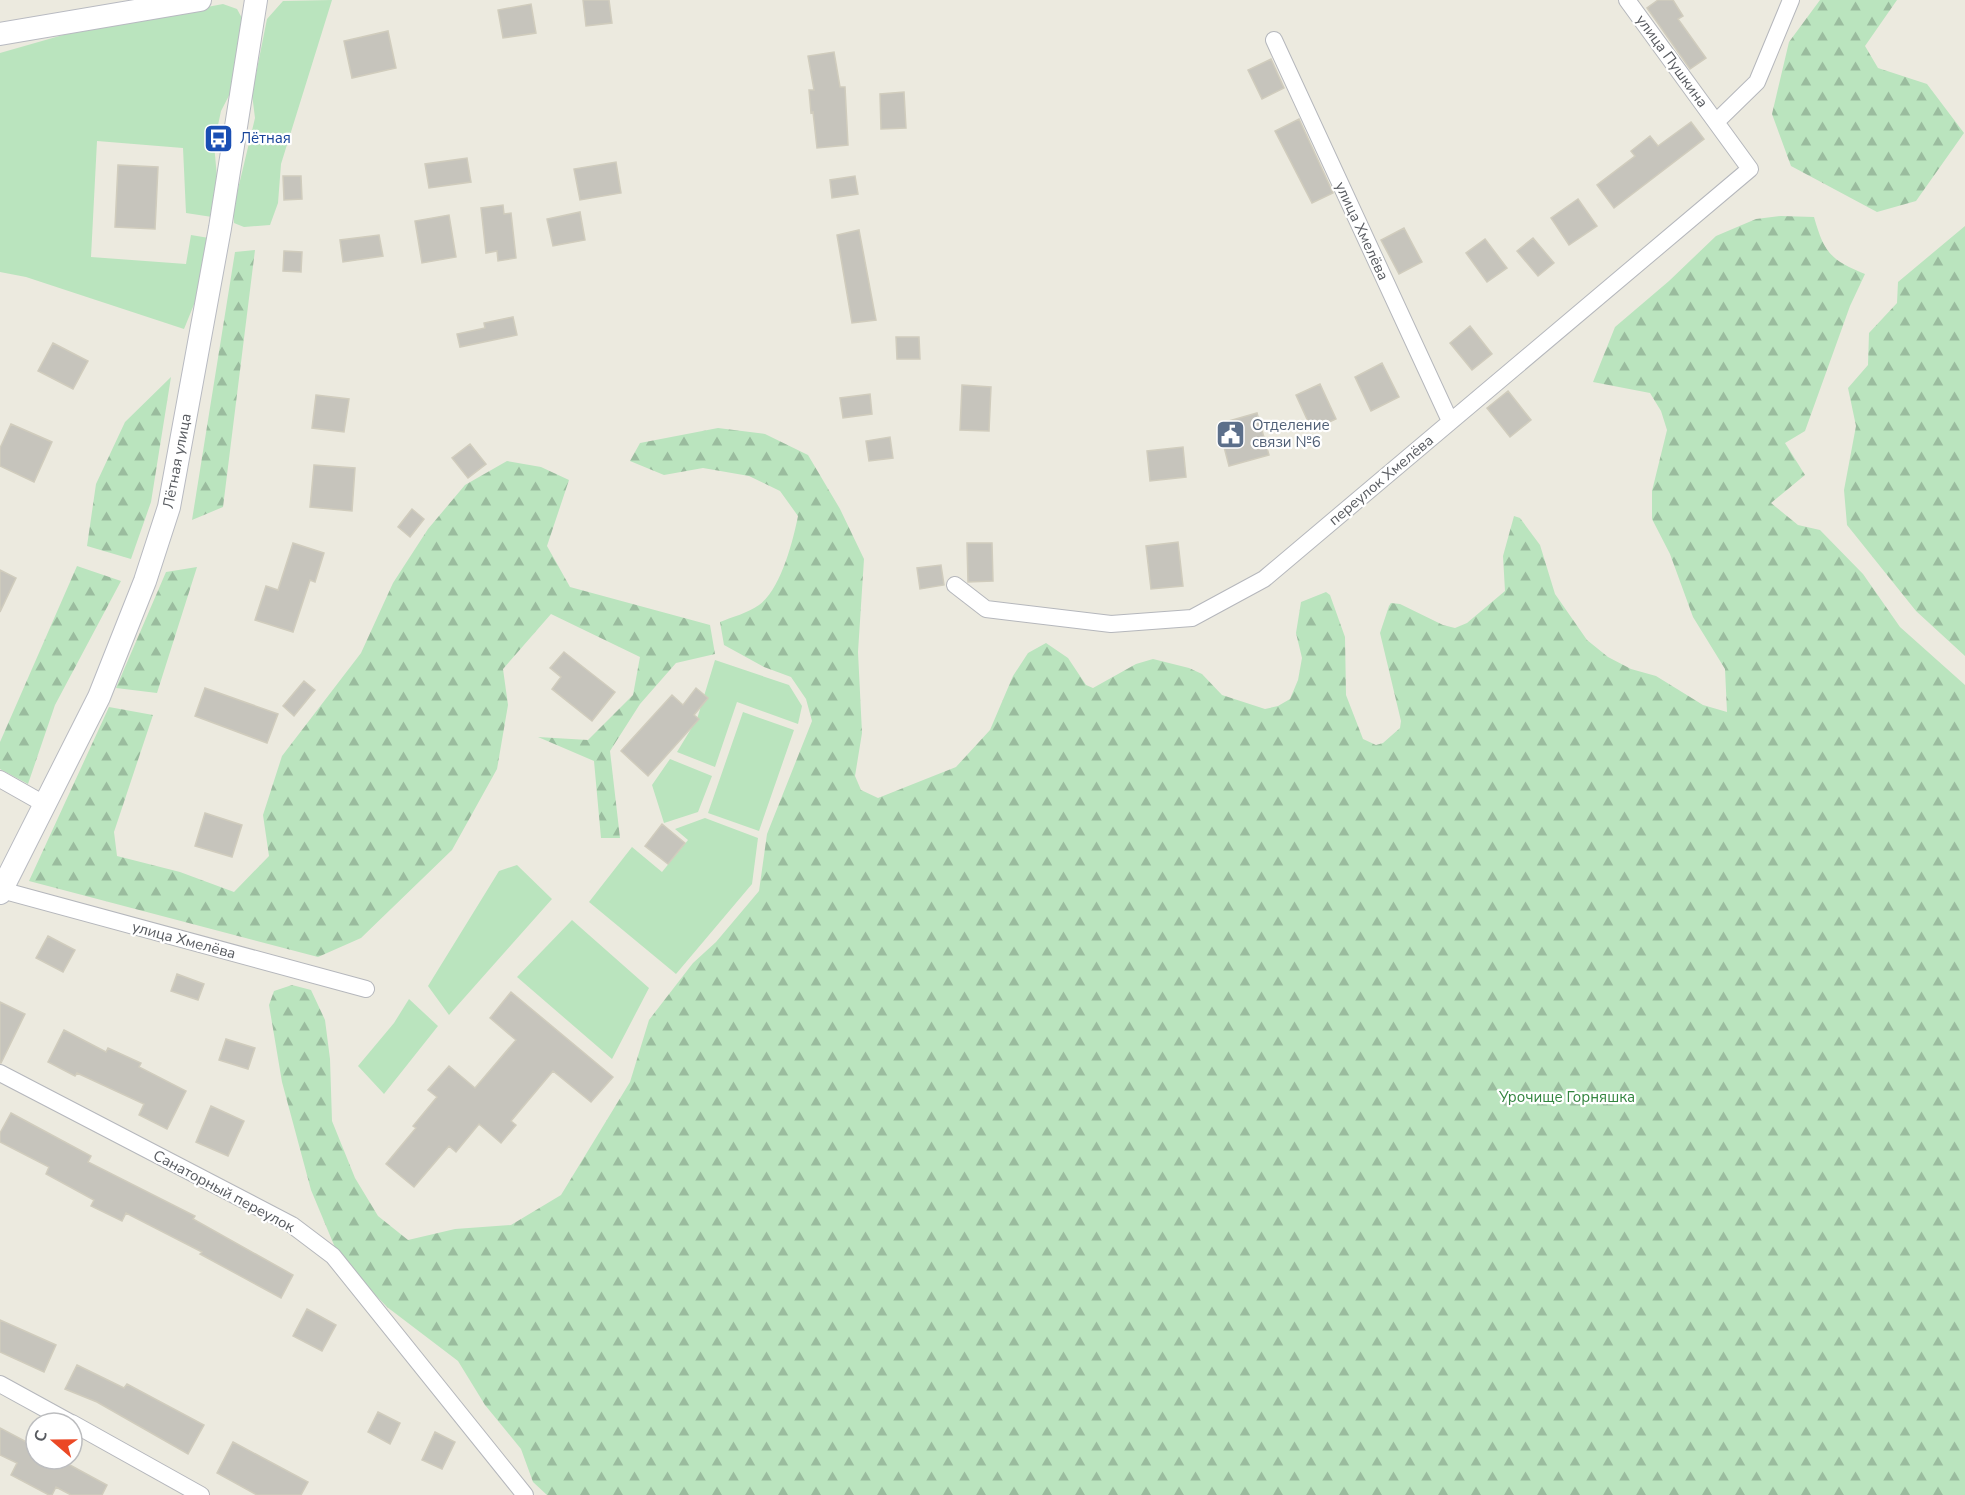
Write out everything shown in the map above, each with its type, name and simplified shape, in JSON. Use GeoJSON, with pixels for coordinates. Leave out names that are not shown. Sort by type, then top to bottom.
{"type":"FeatureCollection","features":[{"type":"Feature","properties":{"kind":"street"},"geometry":{"type":"LineString","coordinates":[[0,34],[200,0]]}},
{"type":"Feature","properties":{"kind":"street","name":"Лётная улица"},"geometry":{"type":"LineString","coordinates":[[1,892],[99,697],[145,581],[169,507],[220,228],[256,0]]}},
{"type":"Feature","properties":{"kind":"street","name":"улица Пушкина"},"geometry":{"type":"LineString","coordinates":[[1627,0],[1750,169]]}},
{"type":"Feature","properties":{"kind":"street","name":"улица Пушкина"},"geometry":{"type":"LineString","coordinates":[[1716,122],[1757,82],[1791,0]]}},
{"type":"Feature","properties":{"kind":"street","name":"улица Хмелёва"},"geometry":{"type":"LineString","coordinates":[[1274,40],[1450,422]]}},
{"type":"Feature","properties":{"kind":"street","name":"переулок Хмелёва"},"geometry":{"type":"LineString","coordinates":[[955,585],[986,609],[1111,624],[1192,618],[1264,579],[1750,169]]}},
{"type":"Feature","properties":{"kind":"street"},"geometry":{"type":"LineString","coordinates":[[0,779],[46,805]]}},
{"type":"Feature","properties":{"kind":"street","name":"улица Хмелёва"},"geometry":{"type":"LineString","coordinates":[[1,892],[366,989]]}},
{"type":"Feature","properties":{"kind":"street","name":"Санаторный переулок"},"geometry":{"type":"LineString","coordinates":[[0,1073],[292,1225],[333,1256],[525,1495]]}},
{"type":"Feature","properties":{"kind":"street"},"geometry":{"type":"LineString","coordinates":[[0,1383],[50,1411]]}},
{"type":"Feature","properties":{"kind":"street"},"geometry":{"type":"LineString","coordinates":[[84,1430],[201,1495]]}},
{"type":"Feature","properties":{"kind":"green space"},"geometry":{"type":"Polygon","coordinates":[[[332,0],[281,164],[278,203],[270,225],[244,227],[234,223],[233,210],[255,118],[252,94],[267,19],[283,1],[332,0]]]}},
{"type":"Feature","properties":{"kind":"green space"},"geometry":{"type":"Polygon","coordinates":[[[1820,0],[1897,0],[1865,46],[1878,68],[1927,84],[1964,133],[1916,201],[1877,212],[1791,166],[1772,114],[1789,42],[1820,0]]]}},
{"type":"Feature","properties":{"kind":"green space"},"geometry":{"type":"Polygon","coordinates":[[[223,4],[237,9],[243,20],[235,84],[221,111],[214,144],[217,177],[212,217],[186,213],[183,148],[97,141],[91,257],[186,264],[191,235],[209,238],[195,302],[184,329],[26,277],[0,272],[0,53],[70,33],[223,4]]]}},
{"type":"Feature","properties":{"kind":"green space","name":"Урочище Горняшка"},"geometry":{"type":"Polygon","coordinates":[[[1781,216],[1814,217],[1821,239],[1830,253],[1844,264],[1865,274],[1850,306],[1805,431],[1785,443],[1805,475],[1771,503],[1798,525],[1820,530],[1863,574],[1900,627],[1965,685],[1965,1495],[547,1495],[533,1482],[521,1449],[485,1405],[458,1361],[387,1307],[339,1257],[311,1190],[282,1082],[269,1005],[274,991],[292,985],[311,990],[325,1020],[330,1059],[332,1121],[355,1178],[378,1216],[408,1240],[455,1229],[511,1225],[561,1195],[630,1082],[649,1020],[693,963],[716,942],[759,891],[767,834],[812,721],[806,699],[791,677],[764,667],[724,645],[720,622],[750,610],[767,598],[785,564],[798,516],[780,491],[749,476],[703,468],[664,475],[630,461],[640,443],[718,428],[765,434],[808,455],[840,509],[864,559],[858,652],[862,733],[855,776],[861,790],[878,798],[956,767],[990,730],[1013,676],[1028,653],[1046,643],[1068,658],[1086,685],[1093,688],[1136,664],[1153,659],[1189,668],[1202,674],[1222,695],[1265,709],[1278,706],[1290,699],[1298,680],[1302,658],[1296,633],[1301,602],[1326,592],[1330,595],[1345,637],[1346,695],[1363,739],[1376,745],[1383,743],[1400,728],[1401,721],[1380,633],[1389,606],[1391,603],[1400,604],[1443,625],[1455,628],[1467,623],[1505,591],[1503,556],[1514,516],[1520,518],[1540,545],[1555,594],[1587,640],[1608,657],[1631,669],[1656,676],[1703,705],[1727,712],[1725,669],[1693,617],[1670,554],[1652,519],[1652,491],[1667,430],[1661,411],[1650,393],[1593,382],[1615,327],[1669,281],[1716,236],[1756,219],[1781,216]]]}},
{"type":"Feature","properties":{"kind":"green space"},"geometry":{"type":"Polygon","coordinates":[[[1965,226],[1965,656],[1916,611],[1847,525],[1844,490],[1856,426],[1848,388],[1868,365],[1869,333],[1897,303],[1898,282],[1965,226]]]}},
{"type":"Feature","properties":{"kind":"green space"},"geometry":{"type":"Polygon","coordinates":[[[255,250],[223,507],[192,520],[235,252],[255,250]]]}},
{"type":"Feature","properties":{"kind":"green space"},"geometry":{"type":"Polygon","coordinates":[[[171,377],[151,502],[131,559],[87,546],[96,484],[125,422],[171,377]]]}},
{"type":"Feature","properties":{"kind":"green space"},"geometry":{"type":"Polygon","coordinates":[[[507,461],[541,467],[569,480],[547,546],[570,587],[710,625],[715,654],[676,663],[640,704],[610,751],[620,838],[601,838],[594,761],[538,737],[588,740],[633,695],[640,657],[551,614],[503,669],[508,705],[497,769],[452,850],[361,938],[318,957],[29,881],[109,707],[153,715],[114,832],[117,856],[180,872],[234,892],[269,856],[263,815],[282,756],[361,653],[393,583],[428,529],[465,485],[507,461]]]}},
{"type":"Feature","properties":{"kind":"green space"},"geometry":{"type":"Polygon","coordinates":[[[77,566],[121,581],[55,705],[28,784],[0,769],[0,742],[77,566]]]}},
{"type":"Feature","properties":{"kind":"green space"},"geometry":{"type":"Polygon","coordinates":[[[197,567],[157,693],[116,688],[166,572],[197,567]]]}},
{"type":"Feature","properties":{"kind":"green space"},"geometry":{"type":"Polygon","coordinates":[[[715,660],[789,685],[802,706],[798,724],[737,702],[715,767],[677,752],[697,719],[715,660]]]}},
{"type":"Feature","properties":{"kind":"green space"},"geometry":{"type":"Polygon","coordinates":[[[743,712],[794,730],[759,831],[708,813],[743,712]]]}},
{"type":"Feature","properties":{"kind":"green space"},"geometry":{"type":"Polygon","coordinates":[[[670,759],[712,776],[698,812],[664,823],[652,785],[670,759]]]}},
{"type":"Feature","properties":{"kind":"green space"},"geometry":{"type":"Polygon","coordinates":[[[705,818],[758,838],[752,884],[676,974],[589,902],[632,847],[662,872],[688,840],[675,829],[705,818]]]}},
{"type":"Feature","properties":{"kind":"green space"},"geometry":{"type":"Polygon","coordinates":[[[517,865],[552,899],[449,1015],[428,986],[499,871],[517,865]]]}},
{"type":"Feature","properties":{"kind":"green space"},"geometry":{"type":"Polygon","coordinates":[[[572,920],[649,988],[612,1059],[517,977],[572,920]]]}},
{"type":"Feature","properties":{"kind":"green space"},"geometry":{"type":"Polygon","coordinates":[[[409,999],[438,1026],[384,1094],[358,1066],[394,1023],[409,999]]]}},
{"type":"Feature","properties":{"kind":"building"},"geometry":{"type":"Polygon","coordinates":[[[583,0],[609,0],[612,23],[586,26],[583,0]]]}},
{"type":"Feature","properties":{"kind":"building"},"geometry":{"type":"Polygon","coordinates":[[[1658,0],[1673,0],[1683,16],[1678,19],[1706,58],[1690,69],[1647,8],[1658,0]]]}},
{"type":"Feature","properties":{"kind":"building"},"geometry":{"type":"Polygon","coordinates":[[[531,4],[536,33],[503,38],[498,10],[531,4]]]}},
{"type":"Feature","properties":{"kind":"building"},"geometry":{"type":"Polygon","coordinates":[[[388,31],[396,68],[352,78],[344,41],[388,31]]]}},
{"type":"Feature","properties":{"kind":"building"},"geometry":{"type":"Polygon","coordinates":[[[834,52],[840,87],[845,87],[848,145],[817,148],[809,90],[814,90],[808,56],[834,52]]]}},
{"type":"Feature","properties":{"kind":"building"},"geometry":{"type":"Polygon","coordinates":[[[1271,59],[1284,88],[1262,99],[1248,70],[1271,59]]]}},
{"type":"Feature","properties":{"kind":"building"},"geometry":{"type":"Polygon","coordinates":[[[904,92],[906,128],[881,129],[880,94],[904,92]]]}},
{"type":"Feature","properties":{"kind":"building"},"geometry":{"type":"Polygon","coordinates":[[[1299,119],[1333,193],[1312,203],[1275,131],[1299,119]]]}},
{"type":"Feature","properties":{"kind":"building"},"geometry":{"type":"Polygon","coordinates":[[[1691,122],[1704,139],[1614,208],[1597,185],[1635,156],[1631,151],[1650,136],[1658,146],[1691,122]]]}},
{"type":"Feature","properties":{"kind":"building"},"geometry":{"type":"Polygon","coordinates":[[[467,158],[471,182],[429,188],[425,164],[467,158]]]}},
{"type":"Feature","properties":{"kind":"building"},"geometry":{"type":"Polygon","coordinates":[[[616,162],[621,193],[580,200],[574,169],[616,162]]]}},
{"type":"Feature","properties":{"kind":"building"},"geometry":{"type":"Polygon","coordinates":[[[118,165],[158,167],[155,229],[115,227],[118,165]]]}},
{"type":"Feature","properties":{"kind":"building"},"geometry":{"type":"Polygon","coordinates":[[[283,176],[301,176],[302,199],[284,200],[283,176]]]}},
{"type":"Feature","properties":{"kind":"building"},"geometry":{"type":"Polygon","coordinates":[[[855,176],[858,194],[832,198],[830,180],[855,176]]]}},
{"type":"Feature","properties":{"kind":"building"},"geometry":{"type":"Polygon","coordinates":[[[1578,199],[1597,226],[1569,245],[1551,218],[1578,199]]]}},
{"type":"Feature","properties":{"kind":"building"},"geometry":{"type":"Polygon","coordinates":[[[503,205],[504,214],[511,213],[516,258],[498,261],[497,251],[486,253],[481,208],[503,205]]]}},
{"type":"Feature","properties":{"kind":"building"},"geometry":{"type":"Polygon","coordinates":[[[580,212],[585,240],[553,246],[547,219],[580,212]]]}},
{"type":"Feature","properties":{"kind":"building"},"geometry":{"type":"Polygon","coordinates":[[[449,215],[456,257],[422,263],[415,221],[449,215]]]}},
{"type":"Feature","properties":{"kind":"building"},"geometry":{"type":"Polygon","coordinates":[[[1404,228],[1422,262],[1399,274],[1381,240],[1404,228]]]}},
{"type":"Feature","properties":{"kind":"building"},"geometry":{"type":"Polygon","coordinates":[[[859,230],[876,320],[852,323],[837,235],[859,230]]]}},
{"type":"Feature","properties":{"kind":"building"},"geometry":{"type":"Polygon","coordinates":[[[379,235],[383,256],[343,262],[340,240],[379,235]]]}},
{"type":"Feature","properties":{"kind":"building"},"geometry":{"type":"Polygon","coordinates":[[[1533,238],[1554,263],[1538,276],[1517,251],[1533,238]]]}},
{"type":"Feature","properties":{"kind":"building"},"geometry":{"type":"Polygon","coordinates":[[[1485,239],[1507,268],[1487,282],[1466,253],[1485,239]]]}},
{"type":"Feature","properties":{"kind":"building"},"geometry":{"type":"Polygon","coordinates":[[[284,251],[302,252],[301,272],[283,271],[284,251]]]}},
{"type":"Feature","properties":{"kind":"building"},"geometry":{"type":"Polygon","coordinates":[[[513,317],[517,335],[460,347],[457,334],[485,328],[484,323],[513,317]]]}},
{"type":"Feature","properties":{"kind":"building"},"geometry":{"type":"Polygon","coordinates":[[[1470,326],[1492,354],[1472,370],[1450,343],[1470,326]]]}},
{"type":"Feature","properties":{"kind":"building"},"geometry":{"type":"Polygon","coordinates":[[[896,337],[919,337],[920,359],[897,359],[896,337]]]}},
{"type":"Feature","properties":{"kind":"building"},"geometry":{"type":"Polygon","coordinates":[[[53,343],[88,361],[73,389],[38,371],[53,343]]]}},
{"type":"Feature","properties":{"kind":"building"},"geometry":{"type":"Polygon","coordinates":[[[1382,363],[1399,397],[1371,411],[1355,377],[1382,363]]]}},
{"type":"Feature","properties":{"kind":"building"},"geometry":{"type":"Polygon","coordinates":[[[1320,384],[1336,419],[1312,430],[1296,395],[1320,384]]]}},
{"type":"Feature","properties":{"kind":"building"},"geometry":{"type":"Polygon","coordinates":[[[962,385],[991,387],[989,431],[960,430],[962,385]]]}},
{"type":"Feature","properties":{"kind":"building"},"geometry":{"type":"Polygon","coordinates":[[[1508,391],[1531,420],[1510,437],[1487,408],[1508,391]]]}},
{"type":"Feature","properties":{"kind":"building"},"geometry":{"type":"Polygon","coordinates":[[[870,394],[872,414],[843,418],[840,398],[870,394]]]}},
{"type":"Feature","properties":{"kind":"building"},"geometry":{"type":"Polygon","coordinates":[[[316,395],[349,399],[344,432],[312,428],[316,395]]]}},
{"type":"Feature","properties":{"kind":"building"},"geometry":{"type":"Polygon","coordinates":[[[1257,413],[1269,455],[1229,466],[1218,424],[1257,413]]]}},
{"type":"Feature","properties":{"kind":"building"},"geometry":{"type":"Polygon","coordinates":[[[11,424],[52,442],[34,482],[0,466],[0,448],[11,424]]]}},
{"type":"Feature","properties":{"kind":"building"},"geometry":{"type":"Polygon","coordinates":[[[890,437],[893,458],[869,461],[866,441],[890,437]]]}},
{"type":"Feature","properties":{"kind":"building"},"geometry":{"type":"Polygon","coordinates":[[[470,444],[486,464],[468,478],[452,458],[470,444]]]}},
{"type":"Feature","properties":{"kind":"building"},"geometry":{"type":"Polygon","coordinates":[[[1183,447],[1186,477],[1150,481],[1147,451],[1183,447]]]}},
{"type":"Feature","properties":{"kind":"building"},"geometry":{"type":"Polygon","coordinates":[[[314,465],[355,468],[352,511],[310,507],[314,465]]]}},
{"type":"Feature","properties":{"kind":"building"},"geometry":{"type":"Polygon","coordinates":[[[412,509],[424,519],[410,537],[398,527],[412,509]]]}},
{"type":"Feature","properties":{"kind":"building"},"geometry":{"type":"Polygon","coordinates":[[[1178,542],[1183,586],[1151,589],[1146,546],[1178,542]]]}},
{"type":"Feature","properties":{"kind":"building"},"geometry":{"type":"Polygon","coordinates":[[[293,543],[324,553],[315,582],[310,580],[293,632],[255,620],[266,586],[278,590],[293,543]]]}},
{"type":"Feature","properties":{"kind":"building"},"geometry":{"type":"Polygon","coordinates":[[[967,543],[992,543],[993,581],[968,582],[967,543]]]}},
{"type":"Feature","properties":{"kind":"building"},"geometry":{"type":"Polygon","coordinates":[[[941,565],[944,585],[920,589],[917,568],[941,565]]]}},
{"type":"Feature","properties":{"kind":"building"},"geometry":{"type":"Polygon","coordinates":[[[0,570],[16,578],[0,612],[0,570]]]}},
{"type":"Feature","properties":{"kind":"building"},"geometry":{"type":"Polygon","coordinates":[[[564,652],[615,692],[592,721],[552,689],[561,677],[550,668],[564,652]]]}},
{"type":"Feature","properties":{"kind":"building"},"geometry":{"type":"Polygon","coordinates":[[[304,681],[315,690],[294,716],[283,706],[304,681]]]}},
{"type":"Feature","properties":{"kind":"building"},"geometry":{"type":"Polygon","coordinates":[[[205,688],[278,714],[267,743],[195,716],[205,688]]]}},
{"type":"Feature","properties":{"kind":"building"},"geometry":{"type":"Polygon","coordinates":[[[696,688],[708,698],[694,715],[699,719],[648,776],[621,751],[672,695],[683,705],[696,688]]]}},
{"type":"Feature","properties":{"kind":"building"},"geometry":{"type":"Polygon","coordinates":[[[205,813],[242,825],[232,857],[195,846],[205,813]]]}},
{"type":"Feature","properties":{"kind":"building"},"geometry":{"type":"Polygon","coordinates":[[[662,824],[685,843],[668,864],[645,846],[662,824]]]}},
{"type":"Feature","properties":{"kind":"building"},"geometry":{"type":"Polygon","coordinates":[[[48,936],[75,950],[63,972],[36,958],[48,936]]]}},
{"type":"Feature","properties":{"kind":"building"},"geometry":{"type":"Polygon","coordinates":[[[177,974],[204,984],[198,1000],[171,991],[177,974]]]}},
{"type":"Feature","properties":{"kind":"building"},"geometry":{"type":"Polygon","coordinates":[[[511,992],[613,1077],[591,1102],[553,1071],[511,1121],[516,1125],[501,1143],[479,1124],[456,1152],[449,1146],[414,1187],[386,1164],[416,1128],[413,1126],[437,1097],[428,1090],[449,1066],[475,1088],[516,1040],[490,1018],[511,992]]]}},
{"type":"Feature","properties":{"kind":"building"},"geometry":{"type":"Polygon","coordinates":[[[0,1002],[25,1014],[1,1063],[0,1063],[0,1002]]]}},
{"type":"Feature","properties":{"kind":"building"},"geometry":{"type":"Polygon","coordinates":[[[64,1030],[106,1052],[108,1048],[141,1063],[139,1067],[186,1091],[167,1129],[139,1115],[144,1104],[77,1073],[75,1076],[48,1062],[64,1030]]]}},
{"type":"Feature","properties":{"kind":"building"},"geometry":{"type":"Polygon","coordinates":[[[226,1039],[255,1048],[248,1069],[219,1060],[226,1039]]]}},
{"type":"Feature","properties":{"kind":"building"},"geometry":{"type":"Polygon","coordinates":[[[211,1106],[244,1121],[228,1156],[196,1142],[211,1106]]]}},
{"type":"Feature","properties":{"kind":"building"},"geometry":{"type":"Polygon","coordinates":[[[11,1113],[91,1156],[88,1162],[195,1216],[193,1219],[293,1275],[281,1298],[200,1254],[202,1252],[126,1213],[122,1221],[91,1206],[94,1200],[46,1174],[49,1167],[0,1142],[0,1133],[11,1113]]]}},
{"type":"Feature","properties":{"kind":"building"},"geometry":{"type":"Polygon","coordinates":[[[307,1309],[336,1325],[322,1351],[293,1336],[307,1309]]]}},
{"type":"Feature","properties":{"kind":"building"},"geometry":{"type":"Polygon","coordinates":[[[0,1320],[56,1345],[44,1372],[0,1352],[0,1320]]]}},
{"type":"Feature","properties":{"kind":"building"},"geometry":{"type":"Polygon","coordinates":[[[77,1365],[124,1388],[127,1384],[204,1425],[188,1454],[97,1402],[65,1389],[77,1365]]]}},
{"type":"Feature","properties":{"kind":"building"},"geometry":{"type":"Polygon","coordinates":[[[378,1412],[400,1423],[390,1444],[368,1432],[378,1412]]]}},
{"type":"Feature","properties":{"kind":"building"},"geometry":{"type":"Polygon","coordinates":[[[0,1428],[24,1441],[24,1471],[81,1471],[107,1485],[102,1495],[71,1495],[56,1487],[52,1495],[49,1495],[11,1475],[17,1463],[0,1455],[0,1428]]]}},
{"type":"Feature","properties":{"kind":"building"},"geometry":{"type":"Polygon","coordinates":[[[435,1432],[455,1442],[442,1469],[422,1460],[435,1432]]]}},
{"type":"Feature","properties":{"kind":"building"},"geometry":{"type":"Polygon","coordinates":[[[233,1442],[308,1482],[301,1495],[257,1495],[217,1473],[233,1442]]]}},
{"type":"Feature","properties":{"kind":"place","name":"Лётная"},"geometry":{"type":"Point","coordinates":[219,138]}},
{"type":"Feature","properties":{"kind":"place","name":"Отделение связи №6"},"geometry":{"type":"Point","coordinates":[1231,434]}}]}
